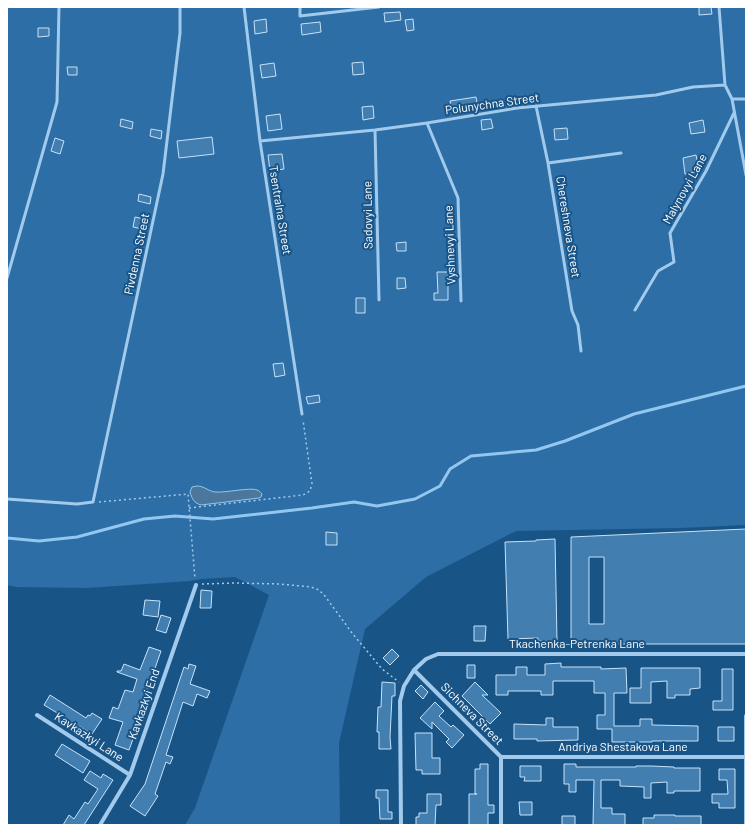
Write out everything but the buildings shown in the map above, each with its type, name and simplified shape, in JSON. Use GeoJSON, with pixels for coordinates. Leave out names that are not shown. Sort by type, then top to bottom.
{"type":"FeatureCollection","features":[{"type":"Feature","properties":{"kind":"street","name":"Kavkazkyi End"},"geometry":{"type":"LineString","coordinates":[[100,825],[130,775],[196,585]]}},
{"type":"Feature","properties":{"kind":"street","name":"Tkachenka-Petrenka Lane"},"geometry":{"type":"LineString","coordinates":[[414,670],[426,660],[438,654],[746,654]]}},
{"type":"Feature","properties":{"kind":"street"},"geometry":{"type":"LineString","coordinates":[[401,825],[400,701],[404,686],[414,670]]}},
{"type":"Feature","properties":{"kind":"street","name":"Sichneva Street"},"geometry":{"type":"LineString","coordinates":[[414,670],[501,757],[501,825]]}},
{"type":"Feature","properties":{"kind":"street","name":"Kavkazkyi Lane"},"geometry":{"type":"LineString","coordinates":[[37,716],[130,775]]}},
{"type":"Feature","properties":{"kind":"street"},"geometry":{"type":"LineString","coordinates":[[746,716],[746,825]]}},
{"type":"Feature","properties":{"kind":"street","name":"Andriya Shestakova Lane"},"geometry":{"type":"LineString","coordinates":[[501,757],[746,757]]}},
{"type":"Feature","properties":{"kind":"lane"},"geometry":{"type":"LineString","coordinates":[[7,278],[57,102],[59,7]]}},
{"type":"Feature","properties":{"kind":"lane","name":"Pivdenna Street"},"geometry":{"type":"LineString","coordinates":[[93,502],[163,174],[180,33],[180,7]]}},
{"type":"Feature","properties":{"kind":"lane","name":"Tsentralna Street"},"geometry":{"type":"LineString","coordinates":[[244,7],[260,141],[302,414]]}},
{"type":"Feature","properties":{"kind":"lane"},"geometry":{"type":"LineString","coordinates":[[300,7],[300,16],[379,7]]}},
{"type":"Feature","properties":{"kind":"lane"},"geometry":{"type":"LineString","coordinates":[[719,7],[725,85],[732,99],[746,175]]}},
{"type":"Feature","properties":{"kind":"lane","name":"Polunychna Street"},"geometry":{"type":"LineString","coordinates":[[260,141],[375,130],[517,108],[656,95],[693,87],[725,85]]}},
{"type":"Feature","properties":{"kind":"lane"},"geometry":{"type":"LineString","coordinates":[[732,99],[746,99]]}},
{"type":"Feature","properties":{"kind":"lane","name":"Chereshneva Street"},"geometry":{"type":"LineString","coordinates":[[536,106],[548,163],[572,311],[578,325],[581,351]]}},
{"type":"Feature","properties":{"kind":"lane","name":"Malynovyi Lane"},"geometry":{"type":"LineString","coordinates":[[635,310],[658,271],[674,262],[670,233],[706,171],[734,113]]}},
{"type":"Feature","properties":{"kind":"lane","name":"Vyshnevyi Lane"},"geometry":{"type":"LineString","coordinates":[[427,123],[458,198],[461,302]]}},
{"type":"Feature","properties":{"kind":"lane","name":"Sadovyi Lane"},"geometry":{"type":"LineString","coordinates":[[375,130],[379,300]]}},
{"type":"Feature","properties":{"kind":"lane"},"geometry":{"type":"LineString","coordinates":[[548,163],[621,153]]}},
{"type":"Feature","properties":{"kind":"lane"},"geometry":{"type":"LineString","coordinates":[[7,499],[77,504],[93,502]]}},
{"type":"Feature","properties":{"kind":"path"},"geometry":{"type":"LineString","coordinates":[[189,508],[303,494],[310,491],[312,484],[302,414]]}},
{"type":"Feature","properties":{"kind":"path"},"geometry":{"type":"LineString","coordinates":[[93,502],[188,494],[196,585],[235,583],[280,584],[311,587],[319,590],[382,669],[404,686]]}},
{"type":"Feature","properties":{"kind":"shaded area"},"geometry":{"type":"Polygon","coordinates":[[[7,7],[746,7],[746,525],[680,528],[516,531],[426,577],[365,629],[339,743],[340,825],[185,825],[195,808],[269,595],[235,577],[87,588],[16,587],[7,585],[7,7]]]}},
{"type":"Feature","properties":{"kind":"shaded area"},"geometry":{"type":"Polygon","coordinates":[[[197,486],[215,492],[254,489],[262,494],[259,498],[201,505],[194,500],[190,492],[192,487],[197,486]]]}},
{"type":"Feature","properties":{"kind":"waterway"},"geometry":{"type":"LineString","coordinates":[[7,538],[39,541],[77,537],[144,519],[175,516],[213,519],[354,502],[377,506],[415,499],[440,486],[450,469],[471,456],[536,450],[565,441],[634,414],[746,386]]}}]}
